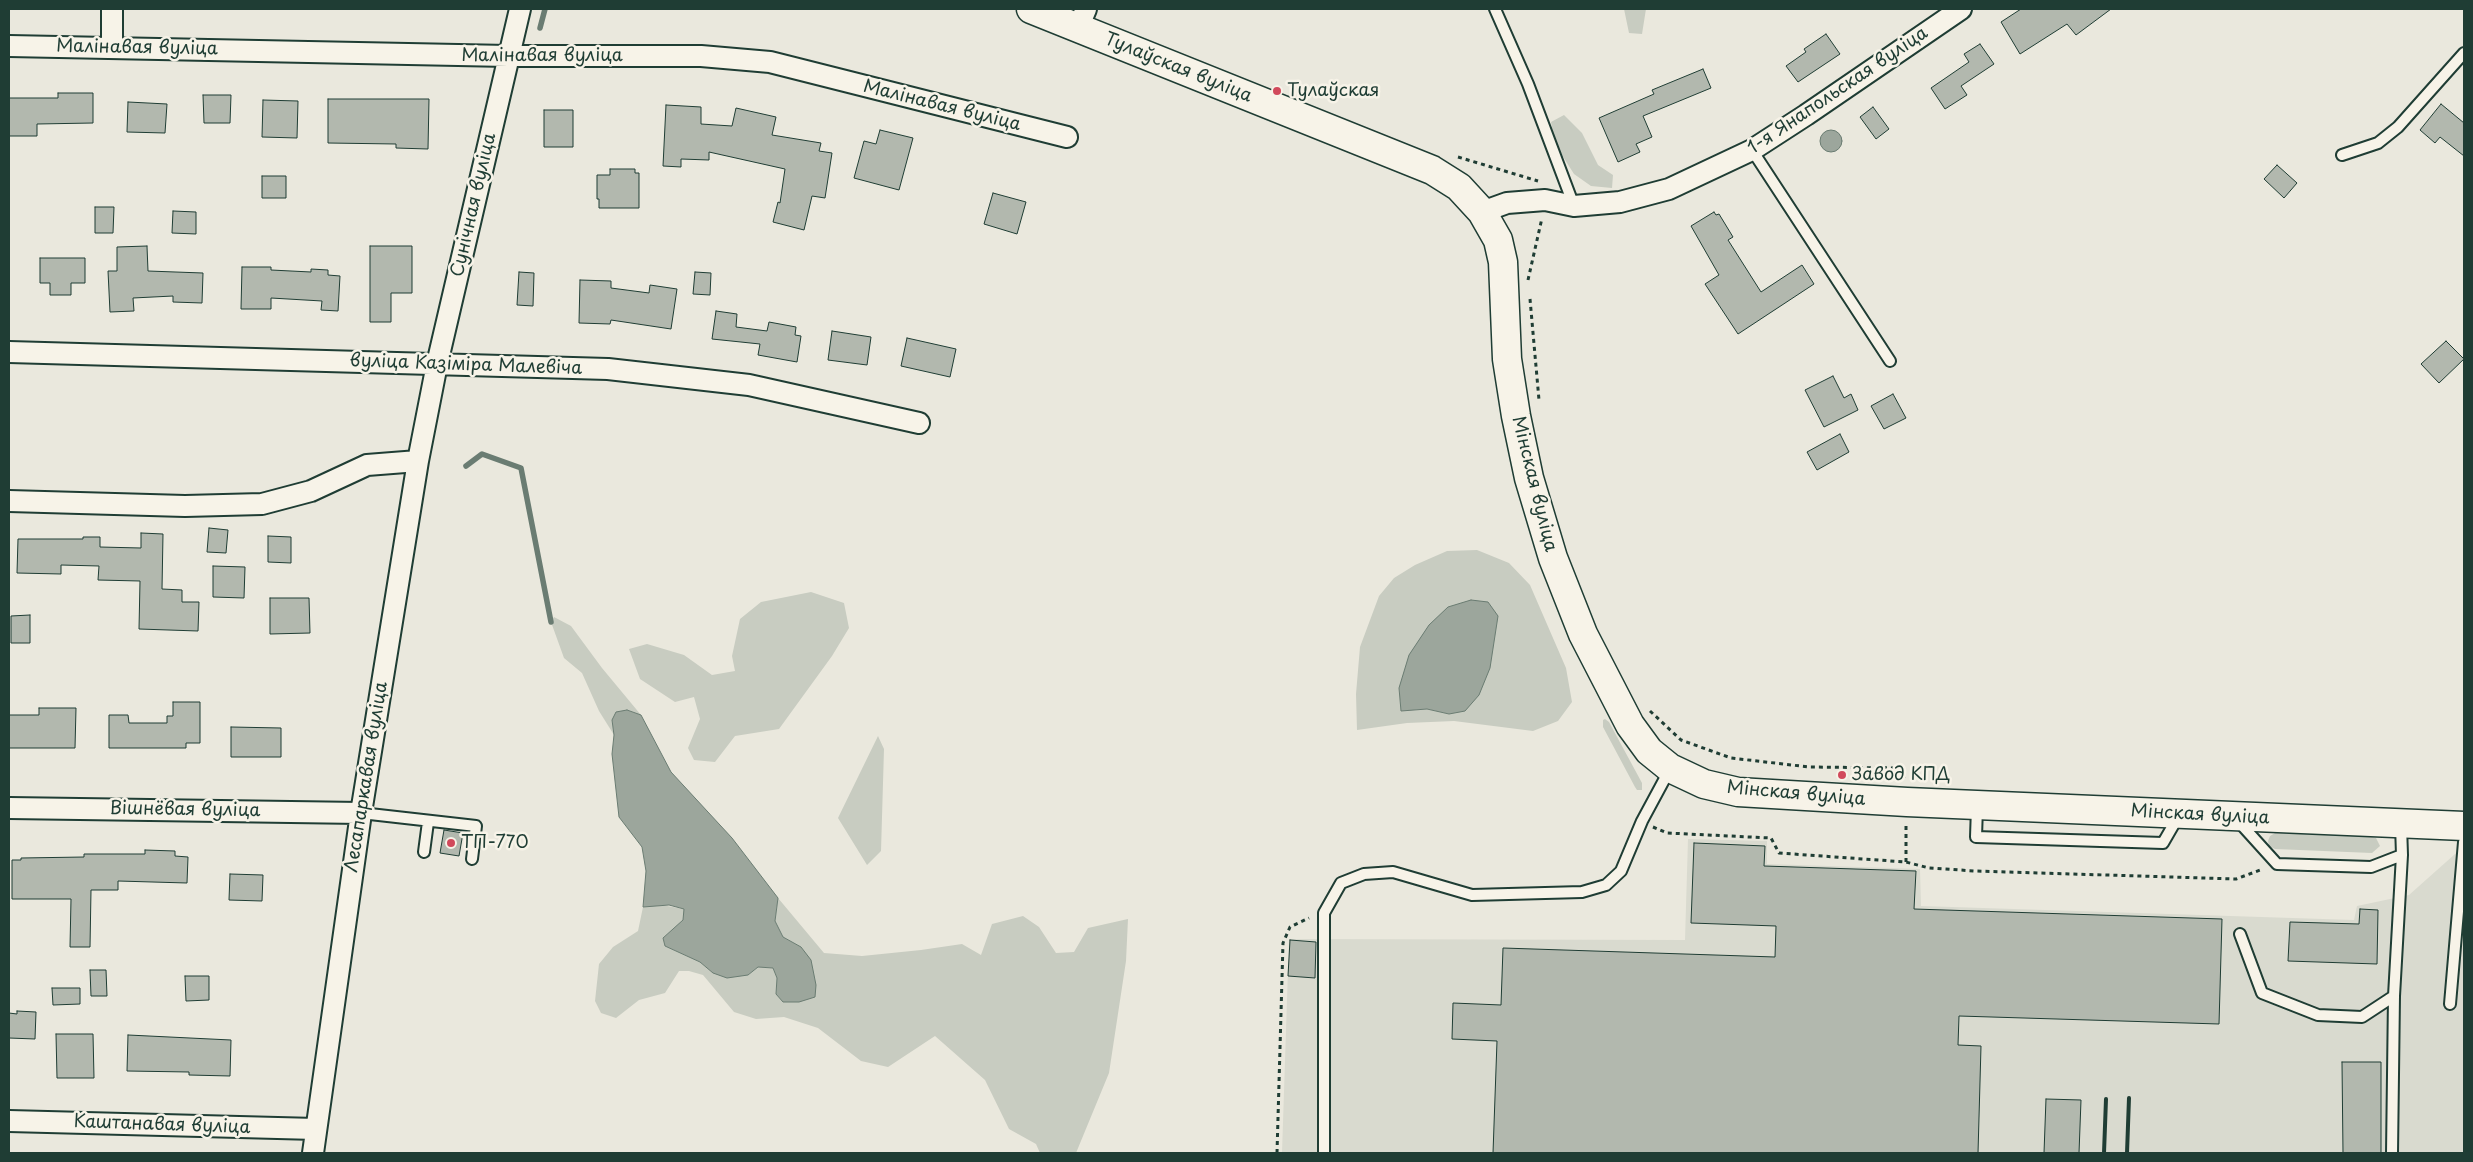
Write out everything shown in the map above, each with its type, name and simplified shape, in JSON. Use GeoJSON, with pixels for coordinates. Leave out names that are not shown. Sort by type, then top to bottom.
{"type":"FeatureCollection","features":[{"type":"Feature","properties":{"kind":"main road","name":"Тулаўская вуліца"},"geometry":{"type":"LineString","coordinates":[[1031,9],[1082,18],[1432,170],[1459,187],[1482,212]]}},
{"type":"Feature","properties":{"kind":"main road","name":"Мінская вуліца"},"geometry":{"type":"LineString","coordinates":[[1482,212],[1498,240],[1502,262],[1507,359],[1516,416],[1529,478],[1553,558],[1583,634],[1630,725],[1649,750],[1670,768],[1704,784],[1738,792],[1977,806],[2464,826]]}},
{"type":"Feature","properties":{"kind":"street"},"geometry":{"type":"LineString","coordinates":[[112,9],[112,48]]}},
{"type":"Feature","properties":{"kind":"street","name":"Сунічная вуліца"},"geometry":{"type":"LineString","coordinates":[[429,402],[520,9]]}},
{"type":"Feature","properties":{"kind":"street","name":"1-я Янапольская вуліца"},"geometry":{"type":"LineString","coordinates":[[1482,212],[1507,203],[1545,200],[1574,206],[1620,202],[1669,189],[1752,150],[1806,116],[1961,9]]}},
{"type":"Feature","properties":{"kind":"street","name":"Малінавая вуліца"},"geometry":{"type":"LineString","coordinates":[[9,46],[508,56],[701,56],[770,62],[1066,138]]}},
{"type":"Feature","properties":{"kind":"street","name":"вуліца Казіміра Малевіча"},"geometry":{"type":"LineString","coordinates":[[9,352],[608,369],[749,385],[919,423]]}},
{"type":"Feature","properties":{"kind":"street","name":"Лесапаркавая вуліца"},"geometry":{"type":"LineString","coordinates":[[313,1153],[361,813],[429,402]]}},
{"type":"Feature","properties":{"kind":"street"},"geometry":{"type":"LineString","coordinates":[[9,501],[185,506],[262,504],[311,491],[368,465],[418,461]]}},
{"type":"Feature","properties":{"kind":"street","name":"Вішнёвая вуліца"},"geometry":{"type":"LineString","coordinates":[[9,808],[361,813]]}},
{"type":"Feature","properties":{"kind":"street","name":"Каштанавая вуліца"},"geometry":{"type":"LineString","coordinates":[[9,1120],[316,1129]]}},
{"type":"Feature","properties":{"kind":"lane"},"geometry":{"type":"LineString","coordinates":[[1494,9],[1528,84],[1574,206]]}},
{"type":"Feature","properties":{"kind":"lane"},"geometry":{"type":"LineString","coordinates":[[2342,155],[2378,143],[2391,132],[2464,53]]}},
{"type":"Feature","properties":{"kind":"lane"},"geometry":{"type":"LineString","coordinates":[[1752,150],[1890,361]]}},
{"type":"Feature","properties":{"kind":"lane"},"geometry":{"type":"LineString","coordinates":[[1324,1153],[1326,910],[1341,883],[1364,874],[1393,872],[1472,895],[1582,892],[1606,885],[1621,871],[1642,821],[1670,768]]}},
{"type":"Feature","properties":{"kind":"lane"},"geometry":{"type":"LineString","coordinates":[[361,813],[476,826],[472,859]]}},
{"type":"Feature","properties":{"kind":"lane"},"geometry":{"type":"LineString","coordinates":[[2235,818],[2277,864],[2371,867],[2402,855]]}},
{"type":"Feature","properties":{"kind":"lane"},"geometry":{"type":"LineString","coordinates":[[424,852],[428,822]]}},
{"type":"Feature","properties":{"kind":"lane"},"geometry":{"type":"LineString","coordinates":[[2392,1153],[2394,996],[2402,855],[2401,824]]}},
{"type":"Feature","properties":{"kind":"lane"},"geometry":{"type":"LineString","coordinates":[[2450,1004],[2464,842]]}},
{"type":"Feature","properties":{"kind":"lane"},"geometry":{"type":"LineString","coordinates":[[2240,934],[2262,993],[2318,1015],[2362,1017],[2394,996]]}},
{"type":"Feature","properties":{"kind":"path"},"geometry":{"type":"LineString","coordinates":[[1528,283],[1544,210]]}},
{"type":"Feature","properties":{"kind":"path"},"geometry":{"type":"LineString","coordinates":[[1529,292],[1539,405]]}},
{"type":"Feature","properties":{"kind":"path"},"geometry":{"type":"LineString","coordinates":[[1646,707],[1681,740],[1731,758],[1809,767],[1900,768],[1905,782]]}},
{"type":"Feature","properties":{"kind":"path"},"geometry":{"type":"LineString","coordinates":[[1906,820],[1906,862]]}},
{"type":"Feature","properties":{"kind":"path"},"geometry":{"type":"LineString","coordinates":[[1642,821],[1667,834],[1771,838],[1778,853],[1906,862],[1929,868],[2236,879],[2277,864]]}},
{"type":"Feature","properties":{"kind":"path"},"geometry":{"type":"LineString","coordinates":[[1277,1153],[1283,943],[1290,927],[1326,910]]}},
{"type":"Feature","properties":{"kind":"shaded area"},"geometry":{"type":"Polygon","coordinates":[[[1624,9],[1646,9],[1642,34],[1629,33],[1624,9]]]}},
{"type":"Feature","properties":{"kind":"shaded area"},"geometry":{"type":"Polygon","coordinates":[[[1564,115],[1582,133],[1598,165],[1613,175],[1612,188],[1591,186],[1574,174],[1555,144],[1551,122],[1564,115]]]}},
{"type":"Feature","properties":{"kind":"shaded area"},"geometry":{"type":"Polygon","coordinates":[[[1831,130],[1839,133],[1842,141],[1839,149],[1831,152],[1823,149],[1820,141],[1823,133],[1831,130]]]}},
{"type":"Feature","properties":{"kind":"shaded area"},"geometry":{"type":"Polygon","coordinates":[[[1477,550],[1509,563],[1530,585],[1566,668],[1572,702],[1558,721],[1533,731],[1454,721],[1407,723],[1357,730],[1356,694],[1360,647],[1379,596],[1394,578],[1415,565],[1447,551],[1477,550]],[[1399,688],[1401,710],[1427,709],[1449,714],[1399,688]]]}},
{"type":"Feature","properties":{"kind":"shaded area"},"geometry":{"type":"Polygon","coordinates":[[[811,592],[844,603],[849,628],[832,656],[779,729],[735,736],[715,762],[694,760],[688,748],[700,719],[694,697],[675,702],[640,679],[629,649],[647,644],[684,655],[712,675],[735,671],[732,656],[740,619],[761,602],[811,592]]]}},
{"type":"Feature","properties":{"kind":"shaded area"},"geometry":{"type":"Polygon","coordinates":[[[1471,600],[1488,602],[1498,616],[1490,668],[1479,695],[1465,711],[1449,714],[1427,709],[1401,711],[1399,688],[1409,655],[1429,625],[1448,607],[1471,600]]]}},
{"type":"Feature","properties":{"kind":"shaded area"},"geometry":{"type":"Polygon","coordinates":[[[554,617],[571,626],[602,668],[641,715],[627,710],[612,720],[614,735],[599,711],[582,673],[564,658],[551,622],[554,617]]]}},
{"type":"Feature","properties":{"kind":"shaded area"},"geometry":{"type":"Polygon","coordinates":[[[627,710],[641,715],[671,772],[732,838],[778,898],[775,921],[783,937],[801,947],[811,960],[816,985],[815,997],[799,1002],[783,1002],[776,994],[777,978],[773,968],[758,967],[748,975],[727,978],[713,973],[700,962],[665,946],[663,938],[683,920],[684,909],[669,905],[643,907],[646,871],[642,847],[619,817],[612,754],[614,735],[612,720],[616,712],[627,710]]]}},
{"type":"Feature","properties":{"kind":"shaded area"},"geometry":{"type":"Polygon","coordinates":[[[1605,719],[1609,722],[1642,783],[1642,790],[1637,790],[1635,787],[1603,727],[1603,720],[1605,719]]]}},
{"type":"Feature","properties":{"kind":"shaded area"},"geometry":{"type":"Polygon","coordinates":[[[878,736],[884,749],[881,851],[867,865],[838,818],[878,736]]]}},
{"type":"Feature","properties":{"kind":"shaded area"},"geometry":{"type":"Polygon","coordinates":[[[2275,833],[2369,836],[2376,838],[2380,846],[2372,853],[2275,849],[2269,846],[2268,841],[2270,836],[2275,833]]]}},
{"type":"Feature","properties":{"kind":"shaded area"},"geometry":{"type":"Polygon","coordinates":[[[1688,839],[1767,841],[1767,864],[1920,869],[1921,906],[2354,920],[2357,906],[2409,895],[2464,846],[2464,1153],[1282,1153],[1289,939],[1685,940],[1688,839]],[[1290,941],[1288,976],[1315,978],[1316,942],[1290,941]]]}},
{"type":"Feature","properties":{"kind":"shaded area"},"geometry":{"type":"Polygon","coordinates":[[[778,898],[824,953],[862,956],[962,944],[981,955],[992,924],[1023,916],[1039,927],[1056,953],[1074,952],[1088,928],[1128,919],[1126,961],[1109,1073],[1076,1153],[1040,1153],[1036,1144],[1009,1129],[985,1080],[935,1036],[888,1067],[861,1061],[818,1028],[784,1017],[756,1019],[734,1012],[703,975],[689,971],[679,971],[665,993],[639,1000],[616,1018],[601,1013],[595,1001],[599,964],[613,947],[638,931],[643,907],[656,904],[684,909],[684,920],[663,938],[665,946],[700,962],[713,973],[748,975],[758,967],[773,968],[777,978],[776,994],[783,1002],[799,1002],[801,947],[783,937],[775,921],[778,898]]]}},
{"type":"Feature","properties":{"kind":"building"},"geometry":{"type":"Polygon","coordinates":[[[2021,9],[2111,9],[2076,35],[2067,24],[2020,54],[2001,22],[2021,9]]]}},
{"type":"Feature","properties":{"kind":"building"},"geometry":{"type":"Polygon","coordinates":[[[1826,34],[1840,54],[1798,82],[1786,66],[1806,52],[1804,49],[1826,34]]]}},
{"type":"Feature","properties":{"kind":"building"},"geometry":{"type":"Polygon","coordinates":[[[1980,44],[1994,64],[1961,86],[1967,95],[1945,109],[1931,88],[1969,62],[1964,54],[1980,44]]]}},
{"type":"Feature","properties":{"kind":"building"},"geometry":{"type":"Polygon","coordinates":[[[1703,69],[1711,88],[1643,116],[1652,137],[1636,144],[1640,152],[1618,162],[1599,118],[1654,94],[1652,90],[1703,69]]]}},
{"type":"Feature","properties":{"kind":"building"},"geometry":{"type":"Polygon","coordinates":[[[58,93],[93,93],[93,123],[37,124],[37,136],[9,136],[9,98],[58,98],[58,93]]]}},
{"type":"Feature","properties":{"kind":"building"},"geometry":{"type":"Polygon","coordinates":[[[203,95],[231,95],[230,123],[204,123],[203,95]]]}},
{"type":"Feature","properties":{"kind":"building"},"geometry":{"type":"Polygon","coordinates":[[[328,99],[429,99],[428,149],[396,148],[396,144],[328,143],[328,99]]]}},
{"type":"Feature","properties":{"kind":"building"},"geometry":{"type":"Polygon","coordinates":[[[263,100],[298,101],[297,138],[262,137],[263,100]]]}},
{"type":"Feature","properties":{"kind":"building"},"geometry":{"type":"Polygon","coordinates":[[[128,102],[167,104],[165,133],[127,132],[128,102]]]}},
{"type":"Feature","properties":{"kind":"building"},"geometry":{"type":"Polygon","coordinates":[[[2441,104],[2464,123],[2464,156],[2440,137],[2435,143],[2420,130],[2441,104]]]}},
{"type":"Feature","properties":{"kind":"building"},"geometry":{"type":"Polygon","coordinates":[[[666,105],[701,107],[701,124],[732,126],[736,108],[776,117],[772,135],[821,143],[819,151],[832,153],[825,198],[812,196],[804,230],[773,222],[778,202],[780,203],[785,169],[709,152],[709,160],[681,159],[681,167],[663,166],[666,105]]]}},
{"type":"Feature","properties":{"kind":"building"},"geometry":{"type":"Polygon","coordinates":[[[1873,107],[1889,129],[1876,139],[1860,117],[1873,107]]]}},
{"type":"Feature","properties":{"kind":"building"},"geometry":{"type":"Polygon","coordinates":[[[544,110],[573,110],[573,147],[544,147],[544,110]]]}},
{"type":"Feature","properties":{"kind":"building"},"geometry":{"type":"Polygon","coordinates":[[[880,130],[913,138],[899,190],[854,178],[864,141],[876,144],[880,130]]]}},
{"type":"Feature","properties":{"kind":"building"},"geometry":{"type":"Polygon","coordinates":[[[2277,165],[2297,183],[2284,198],[2264,179],[2277,165]]]}},
{"type":"Feature","properties":{"kind":"building"},"geometry":{"type":"Polygon","coordinates":[[[610,169],[635,169],[635,173],[639,173],[639,208],[599,208],[597,175],[610,175],[610,169]]]}},
{"type":"Feature","properties":{"kind":"building"},"geometry":{"type":"Polygon","coordinates":[[[262,176],[286,176],[286,198],[262,198],[262,176]]]}},
{"type":"Feature","properties":{"kind":"building"},"geometry":{"type":"Polygon","coordinates":[[[993,193],[1026,202],[1017,234],[984,224],[993,193]]]}},
{"type":"Feature","properties":{"kind":"building"},"geometry":{"type":"Polygon","coordinates":[[[95,207],[114,207],[113,233],[95,233],[95,207]]]}},
{"type":"Feature","properties":{"kind":"building"},"geometry":{"type":"Polygon","coordinates":[[[173,211],[196,212],[196,234],[172,233],[173,211]]]}},
{"type":"Feature","properties":{"kind":"building"},"geometry":{"type":"Polygon","coordinates":[[[1714,212],[1716,215],[1719,214],[1733,237],[1728,240],[1761,292],[1802,265],[1814,284],[1738,334],[1705,284],[1719,275],[1691,226],[1714,212]]]}},
{"type":"Feature","properties":{"kind":"building"},"geometry":{"type":"Polygon","coordinates":[[[147,246],[148,271],[203,273],[202,303],[173,302],[173,296],[133,298],[134,311],[110,312],[108,271],[117,271],[117,247],[147,246]]]}},
{"type":"Feature","properties":{"kind":"building"},"geometry":{"type":"Polygon","coordinates":[[[370,246],[412,246],[412,293],[391,293],[391,322],[370,322],[370,246]]]}},
{"type":"Feature","properties":{"kind":"building"},"geometry":{"type":"Polygon","coordinates":[[[40,258],[85,258],[85,283],[71,283],[71,295],[50,295],[50,283],[40,283],[40,258]]]}},
{"type":"Feature","properties":{"kind":"building"},"geometry":{"type":"Polygon","coordinates":[[[242,267],[271,267],[271,270],[311,272],[311,269],[328,270],[328,275],[340,276],[338,311],[321,310],[322,301],[271,298],[271,309],[241,309],[242,267]]]}},
{"type":"Feature","properties":{"kind":"building"},"geometry":{"type":"Polygon","coordinates":[[[519,272],[534,273],[533,306],[517,305],[519,272]]]}},
{"type":"Feature","properties":{"kind":"building"},"geometry":{"type":"Polygon","coordinates":[[[695,272],[711,273],[710,295],[693,294],[695,272]]]}},
{"type":"Feature","properties":{"kind":"building"},"geometry":{"type":"Polygon","coordinates":[[[580,280],[611,281],[611,288],[649,293],[650,285],[677,289],[671,329],[611,320],[610,324],[579,323],[580,280]]]}},
{"type":"Feature","properties":{"kind":"building"},"geometry":{"type":"Polygon","coordinates":[[[716,311],[737,314],[736,327],[767,331],[769,322],[796,327],[795,335],[801,336],[797,362],[758,355],[760,344],[712,339],[716,311]]]}},
{"type":"Feature","properties":{"kind":"building"},"geometry":{"type":"Polygon","coordinates":[[[832,331],[871,337],[867,365],[828,360],[832,331]]]}},
{"type":"Feature","properties":{"kind":"building"},"geometry":{"type":"Polygon","coordinates":[[[907,338],[956,349],[950,377],[901,366],[907,338]]]}},
{"type":"Feature","properties":{"kind":"building"},"geometry":{"type":"Polygon","coordinates":[[[2446,341],[2464,359],[2439,383],[2421,364],[2446,341]]]}},
{"type":"Feature","properties":{"kind":"building"},"geometry":{"type":"Polygon","coordinates":[[[1833,376],[1844,398],[1851,394],[1858,410],[1824,427],[1805,390],[1833,376]]]}},
{"type":"Feature","properties":{"kind":"building"},"geometry":{"type":"Polygon","coordinates":[[[1893,394],[1906,418],[1884,429],[1871,406],[1893,394]]]}},
{"type":"Feature","properties":{"kind":"building"},"geometry":{"type":"Polygon","coordinates":[[[1840,434],[1849,452],[1817,470],[1807,452],[1840,434]]]}},
{"type":"Feature","properties":{"kind":"building"},"geometry":{"type":"Polygon","coordinates":[[[209,528],[228,530],[226,553],[207,552],[209,528]]]}},
{"type":"Feature","properties":{"kind":"building"},"geometry":{"type":"Polygon","coordinates":[[[141,533],[163,534],[162,589],[182,590],[182,602],[199,602],[198,631],[139,629],[140,581],[98,580],[99,566],[61,565],[61,574],[17,573],[18,539],[83,539],[83,537],[100,537],[100,547],[141,548],[141,533]]]}},
{"type":"Feature","properties":{"kind":"building"},"geometry":{"type":"Polygon","coordinates":[[[268,536],[291,537],[291,563],[268,562],[268,536]]]}},
{"type":"Feature","properties":{"kind":"building"},"geometry":{"type":"Polygon","coordinates":[[[213,566],[245,567],[244,598],[213,597],[213,566]]]}},
{"type":"Feature","properties":{"kind":"building"},"geometry":{"type":"Polygon","coordinates":[[[270,598],[309,598],[310,633],[270,634],[270,598]]]}},
{"type":"Feature","properties":{"kind":"building"},"geometry":{"type":"Polygon","coordinates":[[[30,615],[30,643],[11,643],[11,616],[30,615]]]}},
{"type":"Feature","properties":{"kind":"building"},"geometry":{"type":"Polygon","coordinates":[[[173,702],[200,702],[200,743],[186,743],[186,748],[109,748],[109,715],[128,715],[129,723],[167,723],[167,716],[173,716],[173,702]]]}},
{"type":"Feature","properties":{"kind":"building"},"geometry":{"type":"Polygon","coordinates":[[[39,708],[76,708],[75,748],[9,748],[9,715],[39,715],[39,708]]]}},
{"type":"Feature","properties":{"kind":"building"},"geometry":{"type":"Polygon","coordinates":[[[231,727],[281,728],[281,757],[231,757],[231,727]]]}},
{"type":"Feature","properties":{"kind":"building","name":"ТП-770"},"geometry":{"type":"Polygon","coordinates":[[[444,830],[463,833],[459,856],[440,853],[444,830]]]}},
{"type":"Feature","properties":{"kind":"building"},"geometry":{"type":"Polygon","coordinates":[[[1694,843],[1765,846],[1764,866],[1916,871],[1914,909],[2222,919],[2219,1024],[1959,1016],[1958,1045],[1981,1046],[1978,1153],[1493,1153],[1497,1041],[1452,1039],[1453,1003],[1501,1005],[1503,948],[1775,957],[1776,926],[1691,923],[1694,843]]]}},
{"type":"Feature","properties":{"kind":"building"},"geometry":{"type":"Polygon","coordinates":[[[145,850],[175,851],[175,856],[188,857],[187,883],[118,881],[118,890],[91,890],[90,947],[70,947],[71,899],[12,899],[12,860],[21,860],[21,858],[84,857],[84,854],[145,854],[145,850]]]}},
{"type":"Feature","properties":{"kind":"building"},"geometry":{"type":"Polygon","coordinates":[[[230,874],[263,875],[262,901],[229,900],[230,874]]]}},
{"type":"Feature","properties":{"kind":"building"},"geometry":{"type":"Polygon","coordinates":[[[2360,909],[2378,910],[2377,964],[2288,961],[2290,922],[2359,924],[2360,909]]]}},
{"type":"Feature","properties":{"kind":"building"},"geometry":{"type":"Polygon","coordinates":[[[1290,940],[1316,942],[1315,978],[1288,976],[1290,940]]]}},
{"type":"Feature","properties":{"kind":"building"},"geometry":{"type":"Polygon","coordinates":[[[90,970],[106,970],[107,996],[91,996],[90,970]]]}},
{"type":"Feature","properties":{"kind":"building"},"geometry":{"type":"Polygon","coordinates":[[[185,976],[209,976],[209,1000],[186,1001],[185,976]]]}},
{"type":"Feature","properties":{"kind":"building"},"geometry":{"type":"Polygon","coordinates":[[[52,988],[80,988],[80,1004],[53,1005],[52,988]]]}},
{"type":"Feature","properties":{"kind":"building"},"geometry":{"type":"Polygon","coordinates":[[[17,1011],[36,1012],[35,1039],[9,1038],[9,1013],[17,1014],[17,1011]]]}},
{"type":"Feature","properties":{"kind":"building"},"geometry":{"type":"Polygon","coordinates":[[[56,1034],[93,1034],[94,1078],[57,1078],[56,1034]]]}},
{"type":"Feature","properties":{"kind":"building"},"geometry":{"type":"Polygon","coordinates":[[[128,1035],[231,1040],[230,1076],[189,1075],[189,1072],[127,1071],[128,1035]]]}},
{"type":"Feature","properties":{"kind":"building"},"geometry":{"type":"Polygon","coordinates":[[[2342,1062],[2381,1062],[2381,1153],[2343,1153],[2342,1062]]]}},
{"type":"Feature","properties":{"kind":"building"},"geometry":{"type":"Polygon","coordinates":[[[2046,1099],[2081,1100],[2079,1153],[2044,1153],[2046,1099]]]}},
{"type":"Feature","properties":{"kind":"waterway"},"geometry":{"type":"LineString","coordinates":[[540,28],[545,9]]}},
{"type":"Feature","properties":{"kind":"waterway"},"geometry":{"type":"LineString","coordinates":[[466,466],[482,454],[521,468],[551,622]]}},
{"type":"Feature","properties":{"kind":"railway"},"geometry":{"type":"LineString","coordinates":[[2127,1153],[2129,1098]]}},
{"type":"Feature","properties":{"kind":"railway"},"geometry":{"type":"LineString","coordinates":[[2104,1153],[2106,1099]]}},
{"type":"Feature","properties":{"kind":"place","name":"Тулаўская"},"geometry":{"type":"Point","coordinates":[1277,91]}},
{"type":"Feature","properties":{"kind":"place","name":"Завод КПД"},"geometry":{"type":"Point","coordinates":[1842,775]}},
{"type":"Feature","properties":{"kind":"place","name":"ТП-770"},"geometry":{"type":"Point","coordinates":[451,843]}}]}
